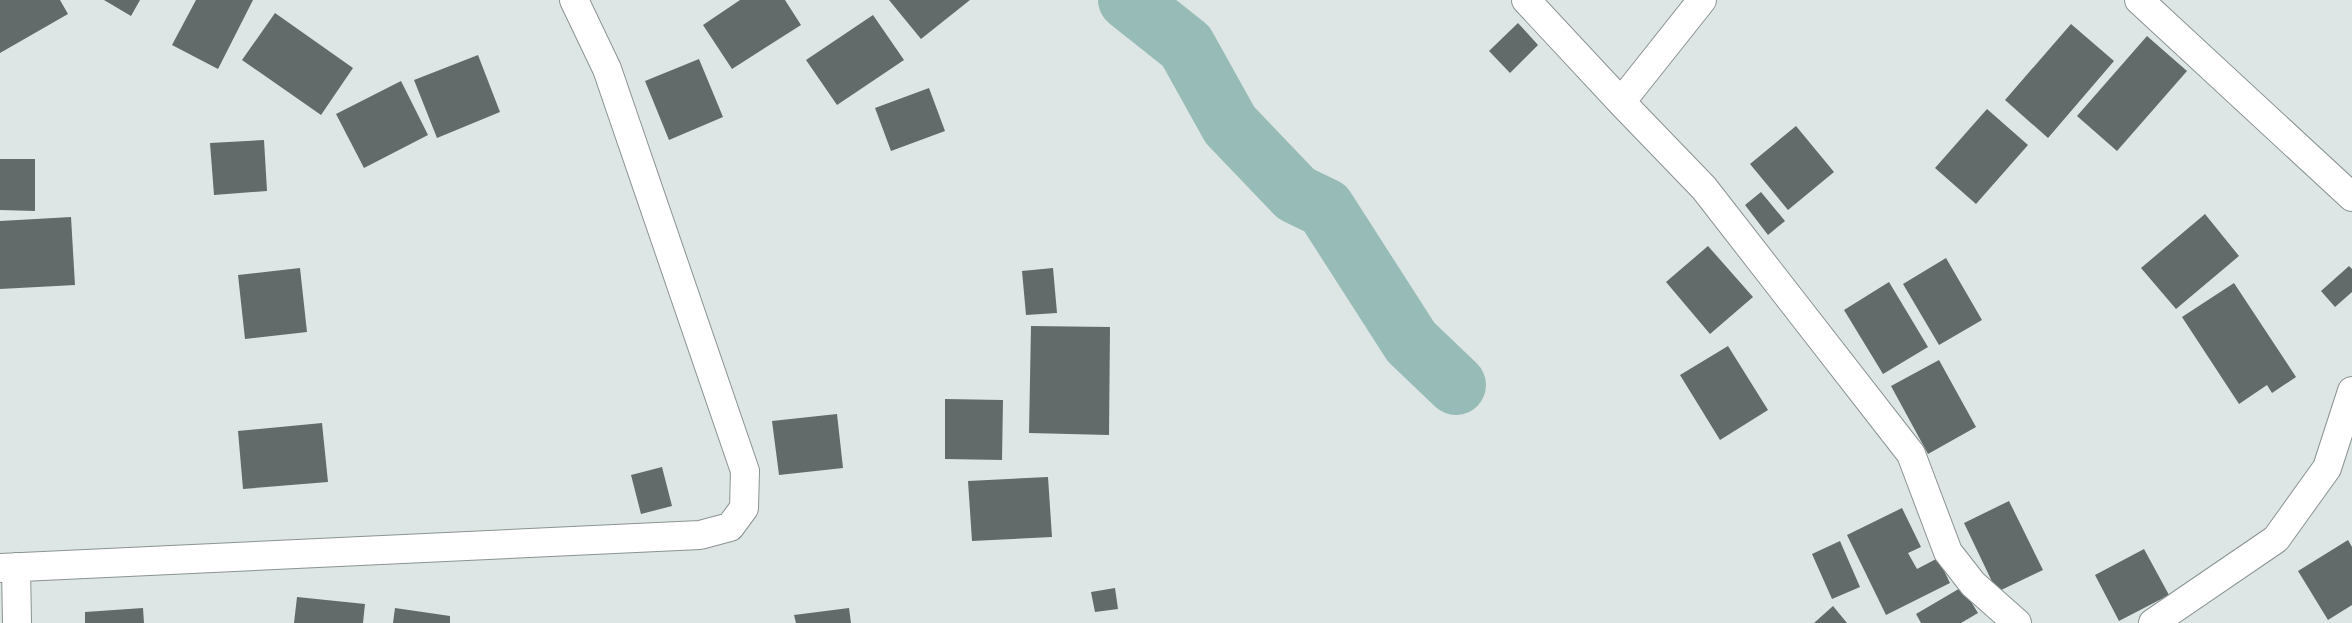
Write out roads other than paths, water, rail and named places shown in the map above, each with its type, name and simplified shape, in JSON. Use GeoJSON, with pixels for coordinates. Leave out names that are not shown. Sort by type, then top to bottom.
{"type":"FeatureCollection","features":[{"type":"Feature","properties":{"kind":"street"},"geometry":{"type":"LineString","coordinates":[[17,623],[8,568],[700,535],[730,527],[744,508],[745,471],[607,70],[574,0]]}},
{"type":"Feature","properties":{"kind":"street"},"geometry":{"type":"LineString","coordinates":[[1526,0],[1704,188],[1911,454],[1948,552],[1973,584],[2016,623]]}},
{"type":"Feature","properties":{"kind":"street"},"geometry":{"type":"LineString","coordinates":[[1621,102],[1702,0]]}},
{"type":"Feature","properties":{"kind":"street"},"geometry":{"type":"LineString","coordinates":[[2140,0],[2352,197]]}},
{"type":"Feature","properties":{"kind":"street"},"geometry":{"type":"LineString","coordinates":[[2153,623],[2276,539],[2327,468],[2352,391]]}},
{"type":"Feature","properties":{"kind":"waterway"},"geometry":{"type":"LineString","coordinates":[[1128,0],[1186,46],[1230,125],[1296,194],[1325,208],[1411,342],[1456,385]]}}]}
